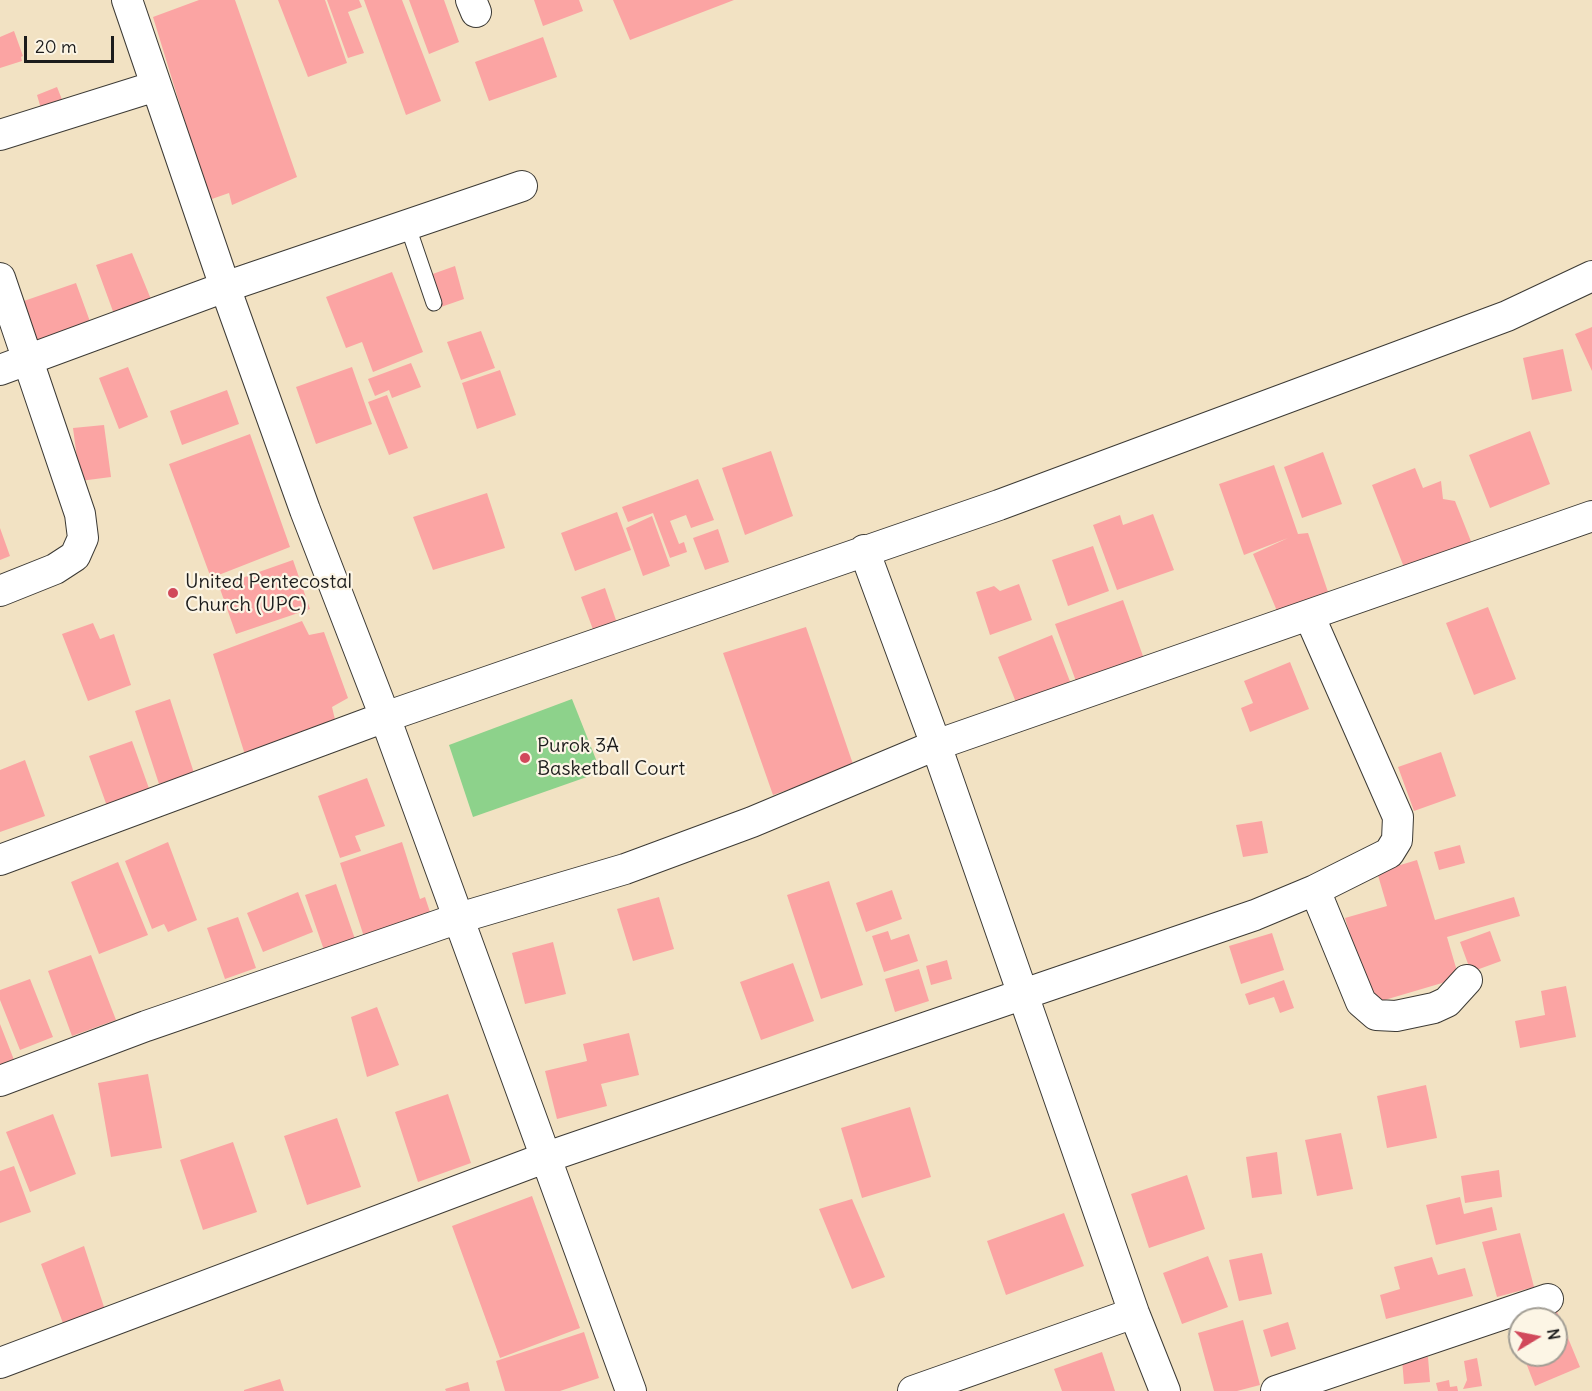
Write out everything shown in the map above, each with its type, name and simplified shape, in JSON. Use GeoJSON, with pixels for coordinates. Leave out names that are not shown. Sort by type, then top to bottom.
{"type":"FeatureCollection","features":[{"type":"Feature","properties":{"kind":"street"},"geometry":{"type":"LineString","coordinates":[[127,0],[225,287],[305,510],[385,717],[631,1391]]}},
{"type":"Feature","properties":{"kind":"street"},"geometry":{"type":"LineString","coordinates":[[0,135],[156,86]]}},
{"type":"Feature","properties":{"kind":"street"},"geometry":{"type":"LineString","coordinates":[[14,365],[225,287],[522,186]]}},
{"type":"Feature","properties":{"kind":"street"},"geometry":{"type":"LineString","coordinates":[[0,860],[385,717],[999,504],[1474,328],[1592,276]]}},
{"type":"Feature","properties":{"kind":"street"},"geometry":{"type":"LineString","coordinates":[[0,278],[14,365],[80,514],[83,538],[75,556],[55,569],[0,591]]}},
{"type":"Feature","properties":{"kind":"street"},"geometry":{"type":"LineString","coordinates":[[0,1081],[157,1022],[459,918],[625,869],[752,822],[936,745],[1592,516]]}},
{"type":"Feature","properties":{"kind":"street"},"geometry":{"type":"LineString","coordinates":[[864,550],[936,745],[1134,1313],[1165,1391]]}},
{"type":"Feature","properties":{"kind":"street"},"geometry":{"type":"LineString","coordinates":[[0,1363],[547,1157],[1255,915],[1315,890],[1389,853],[1397,840],[1398,816],[1309,615]]}},
{"type":"Feature","properties":{"kind":"street"},"geometry":{"type":"LineString","coordinates":[[1315,890],[1361,1002],[1376,1015],[1396,1016],[1434,1008],[1447,1002],[1467,980]]}},
{"type":"Feature","properties":{"kind":"street"},"geometry":{"type":"LineString","coordinates":[[1276,1391],[1548,1299]]}},
{"type":"Feature","properties":{"kind":"street"},"geometry":{"type":"LineString","coordinates":[[913,1391],[966,1382],[1134,1313]]}},
{"type":"Feature","properties":{"kind":"lane"},"geometry":{"type":"LineString","coordinates":[[407,224],[434,303]]}},
{"type":"Feature","properties":{"kind":"green space","name":"Purok 3A Basketball Court"},"geometry":{"type":"Polygon","coordinates":[[[572,699],[601,772],[473,817],[449,745],[572,699]]]}},
{"type":"Feature","properties":{"kind":"building"},"geometry":{"type":"Polygon","coordinates":[[[199,0],[235,0],[297,177],[232,205],[229,193],[209,200],[153,17],[199,0]]]}},
{"type":"Feature","properties":{"kind":"building"},"geometry":{"type":"Polygon","coordinates":[[[278,0],[325,0],[347,63],[308,77],[278,0]]]}},
{"type":"Feature","properties":{"kind":"building"},"geometry":{"type":"Polygon","coordinates":[[[327,0],[359,0],[362,7],[348,12],[364,53],[348,58],[327,0]]]}},
{"type":"Feature","properties":{"kind":"building"},"geometry":{"type":"Polygon","coordinates":[[[364,0],[402,0],[441,101],[406,115],[364,0]]]}},
{"type":"Feature","properties":{"kind":"building"},"geometry":{"type":"Polygon","coordinates":[[[409,0],[444,0],[459,42],[429,54],[409,0]]]}},
{"type":"Feature","properties":{"kind":"building"},"geometry":{"type":"Polygon","coordinates":[[[534,0],[579,0],[583,11],[543,26],[534,0]]]}},
{"type":"Feature","properties":{"kind":"building"},"geometry":{"type":"Polygon","coordinates":[[[613,0],[734,0],[630,40],[613,0]]]}},
{"type":"Feature","properties":{"kind":"building"},"geometry":{"type":"Polygon","coordinates":[[[14,31],[23,56],[22,61],[0,68],[0,37],[14,31]]]}},
{"type":"Feature","properties":{"kind":"building"},"geometry":{"type":"Polygon","coordinates":[[[543,37],[557,77],[489,101],[475,62],[543,37]]]}},
{"type":"Feature","properties":{"kind":"building"},"geometry":{"type":"Polygon","coordinates":[[[57,87],[67,112],[44,119],[37,95],[57,87]]]}},
{"type":"Feature","properties":{"kind":"building"},"geometry":{"type":"Polygon","coordinates":[[[132,253],[155,309],[118,325],[96,265],[132,253]]]}},
{"type":"Feature","properties":{"kind":"building"},"geometry":{"type":"Polygon","coordinates":[[[455,266],[464,299],[438,308],[427,276],[455,266]]]}},
{"type":"Feature","properties":{"kind":"building"},"geometry":{"type":"Polygon","coordinates":[[[392,272],[423,352],[373,372],[362,342],[346,348],[326,297],[392,272]]]}},
{"type":"Feature","properties":{"kind":"building"},"geometry":{"type":"Polygon","coordinates":[[[76,283],[92,327],[37,350],[21,302],[76,283]]]}},
{"type":"Feature","properties":{"kind":"building"},"geometry":{"type":"Polygon","coordinates":[[[1592,327],[1592,371],[1575,334],[1592,327]]]}},
{"type":"Feature","properties":{"kind":"building"},"geometry":{"type":"Polygon","coordinates":[[[481,331],[495,368],[461,380],[447,342],[481,331]]]}},
{"type":"Feature","properties":{"kind":"building"},"geometry":{"type":"Polygon","coordinates":[[[1563,349],[1572,391],[1532,400],[1523,358],[1563,349]]]}},
{"type":"Feature","properties":{"kind":"building"},"geometry":{"type":"Polygon","coordinates":[[[411,363],[421,387],[392,398],[389,390],[375,396],[368,379],[411,363]]]}},
{"type":"Feature","properties":{"kind":"building"},"geometry":{"type":"Polygon","coordinates":[[[128,367],[148,417],[119,429],[99,378],[128,367]]]}},
{"type":"Feature","properties":{"kind":"building"},"geometry":{"type":"Polygon","coordinates":[[[352,367],[372,424],[316,444],[296,387],[352,367]]]}},
{"type":"Feature","properties":{"kind":"building"},"geometry":{"type":"Polygon","coordinates":[[[500,370],[516,415],[477,429],[462,383],[500,370]]]}},
{"type":"Feature","properties":{"kind":"building"},"geometry":{"type":"Polygon","coordinates":[[[227,390],[239,424],[182,445],[170,411],[227,390]]]}},
{"type":"Feature","properties":{"kind":"building"},"geometry":{"type":"Polygon","coordinates":[[[387,395],[408,448],[389,455],[368,402],[387,395]]]}},
{"type":"Feature","properties":{"kind":"building"},"geometry":{"type":"Polygon","coordinates":[[[104,425],[111,477],[80,481],[73,428],[104,425]]]}},
{"type":"Feature","properties":{"kind":"building"},"geometry":{"type":"Polygon","coordinates":[[[1530,431],[1550,484],[1490,508],[1469,455],[1530,431]]]}},
{"type":"Feature","properties":{"kind":"building"},"geometry":{"type":"Polygon","coordinates":[[[250,434],[290,547],[211,578],[169,464],[250,434]]]}},
{"type":"Feature","properties":{"kind":"building"},"geometry":{"type":"Polygon","coordinates":[[[771,451],[793,516],[745,535],[722,468],[771,451]]]}},
{"type":"Feature","properties":{"kind":"building"},"geometry":{"type":"Polygon","coordinates":[[[1323,452],[1342,504],[1302,518],[1284,467],[1323,452]]]}},
{"type":"Feature","properties":{"kind":"building"},"geometry":{"type":"Polygon","coordinates":[[[1274,465],[1298,534],[1308,533],[1328,592],[1277,611],[1253,554],[1288,538],[1244,555],[1219,484],[1274,465]]]}},
{"type":"Feature","properties":{"kind":"building"},"geometry":{"type":"Polygon","coordinates":[[[1415,468],[1423,488],[1441,481],[1443,499],[1455,501],[1474,549],[1407,575],[1372,485],[1415,468]]]}},
{"type":"Feature","properties":{"kind":"building"},"geometry":{"type":"Polygon","coordinates":[[[698,479],[714,520],[691,528],[686,515],[670,521],[679,544],[684,542],[687,552],[670,558],[653,513],[628,522],[622,507],[698,479]]]}},
{"type":"Feature","properties":{"kind":"building"},"geometry":{"type":"Polygon","coordinates":[[[487,493],[505,548],[433,570],[413,517],[487,493]]]}},
{"type":"Feature","properties":{"kind":"building"},"geometry":{"type":"Polygon","coordinates":[[[617,512],[631,550],[575,571],[561,533],[617,512]]]}},
{"type":"Feature","properties":{"kind":"building"},"geometry":{"type":"Polygon","coordinates":[[[1153,514],[1174,570],[1117,590],[1093,525],[1120,515],[1123,525],[1153,514]]]}},
{"type":"Feature","properties":{"kind":"building"},"geometry":{"type":"Polygon","coordinates":[[[652,516],[670,566],[643,576],[626,528],[652,516]]]}},
{"type":"Feature","properties":{"kind":"building"},"geometry":{"type":"Polygon","coordinates":[[[0,528],[10,556],[0,560],[0,528]]]}},
{"type":"Feature","properties":{"kind":"building"},"geometry":{"type":"Polygon","coordinates":[[[718,529],[729,562],[705,570],[693,538],[718,529]]]}},
{"type":"Feature","properties":{"kind":"building"},"geometry":{"type":"Polygon","coordinates":[[[1093,546],[1109,591],[1068,606],[1052,560],[1093,546]]]}},
{"type":"Feature","properties":{"kind":"building"},"geometry":{"type":"Polygon","coordinates":[[[293,560],[310,609],[236,634],[219,586],[293,560]]]}},
{"type":"Feature","properties":{"kind":"building"},"geometry":{"type":"Polygon","coordinates":[[[1019,584],[1032,620],[990,635],[976,592],[994,586],[1000,591],[1019,584]]]}},
{"type":"Feature","properties":{"kind":"building"},"geometry":{"type":"Polygon","coordinates":[[[605,588],[618,626],[595,635],[581,597],[605,588]]]}},
{"type":"Feature","properties":{"kind":"building"},"geometry":{"type":"Polygon","coordinates":[[[1123,600],[1144,659],[1077,684],[1055,624],[1123,600]]]}},
{"type":"Feature","properties":{"kind":"building"},"geometry":{"type":"Polygon","coordinates":[[[1488,607],[1516,679],[1474,695],[1446,623],[1488,607]]]}},
{"type":"Feature","properties":{"kind":"building"},"geometry":{"type":"Polygon","coordinates":[[[302,621],[309,635],[324,632],[348,698],[332,707],[337,728],[247,761],[213,654],[302,621]]]}},
{"type":"Feature","properties":{"kind":"building"},"geometry":{"type":"Polygon","coordinates":[[[93,623],[100,639],[114,634],[131,685],[88,701],[62,634],[93,623]]]}},
{"type":"Feature","properties":{"kind":"building"},"geometry":{"type":"Polygon","coordinates":[[[806,627],[854,767],[773,795],[723,653],[806,627]]]}},
{"type":"Feature","properties":{"kind":"building"},"geometry":{"type":"Polygon","coordinates":[[[1052,635],[1071,684],[1017,705],[998,657],[1052,635]]]}},
{"type":"Feature","properties":{"kind":"building"},"geometry":{"type":"Polygon","coordinates":[[[1290,662],[1309,709],[1250,732],[1241,708],[1253,703],[1244,681],[1290,662]]]}},
{"type":"Feature","properties":{"kind":"building"},"geometry":{"type":"Polygon","coordinates":[[[170,699],[194,773],[159,784],[135,711],[170,699]]]}},
{"type":"Feature","properties":{"kind":"building"},"geometry":{"type":"Polygon","coordinates":[[[132,741],[151,794],[108,809],[89,756],[132,741]]]}},
{"type":"Feature","properties":{"kind":"building"},"geometry":{"type":"Polygon","coordinates":[[[1441,752],[1456,796],[1414,811],[1398,767],[1441,752]]]}},
{"type":"Feature","properties":{"kind":"building"},"geometry":{"type":"Polygon","coordinates":[[[25,760],[45,816],[0,832],[0,770],[25,760]]]}},
{"type":"Feature","properties":{"kind":"building"},"geometry":{"type":"Polygon","coordinates":[[[367,778],[385,826],[355,836],[361,851],[340,858],[318,796],[367,778]]]}},
{"type":"Feature","properties":{"kind":"building"},"geometry":{"type":"Polygon","coordinates":[[[1262,821],[1268,853],[1243,857],[1236,825],[1262,821]]]}},
{"type":"Feature","properties":{"kind":"building"},"geometry":{"type":"Polygon","coordinates":[[[168,842],[197,920],[168,932],[164,924],[152,929],[125,861],[168,842]]]}},
{"type":"Feature","properties":{"kind":"building"},"geometry":{"type":"Polygon","coordinates":[[[402,842],[420,899],[425,897],[434,924],[367,946],[340,863],[402,842]]]}},
{"type":"Feature","properties":{"kind":"building"},"geometry":{"type":"Polygon","coordinates":[[[1460,845],[1465,863],[1439,870],[1434,852],[1460,845]]]}},
{"type":"Feature","properties":{"kind":"building"},"geometry":{"type":"Polygon","coordinates":[[[1417,860],[1435,920],[1514,897],[1520,916],[1447,937],[1459,978],[1371,1004],[1345,918],[1387,906],[1377,872],[1417,860]]]}},
{"type":"Feature","properties":{"kind":"building"},"geometry":{"type":"Polygon","coordinates":[[[118,862],[148,935],[99,954],[71,882],[118,862]]]}},
{"type":"Feature","properties":{"kind":"building"},"geometry":{"type":"Polygon","coordinates":[[[829,881],[863,985],[821,999],[787,895],[829,881]]]}},
{"type":"Feature","properties":{"kind":"building"},"geometry":{"type":"Polygon","coordinates":[[[336,884],[356,942],[325,953],[305,895],[336,884]]]}},
{"type":"Feature","properties":{"kind":"building"},"geometry":{"type":"Polygon","coordinates":[[[892,890],[902,919],[866,932],[856,903],[892,890]]]}},
{"type":"Feature","properties":{"kind":"building"},"geometry":{"type":"Polygon","coordinates":[[[298,892],[313,932],[263,952],[247,913],[298,892]]]}},
{"type":"Feature","properties":{"kind":"building"},"geometry":{"type":"Polygon","coordinates":[[[659,897],[674,949],[633,961],[617,909],[659,897]]]}},
{"type":"Feature","properties":{"kind":"building"},"geometry":{"type":"Polygon","coordinates":[[[238,917],[256,968],[225,979],[207,928],[238,917]]]}},
{"type":"Feature","properties":{"kind":"building"},"geometry":{"type":"Polygon","coordinates":[[[888,931],[891,940],[909,934],[918,961],[884,972],[872,936],[888,931]]]}},
{"type":"Feature","properties":{"kind":"building"},"geometry":{"type":"Polygon","coordinates":[[[1490,931],[1501,961],[1471,972],[1460,942],[1490,931]]]}},
{"type":"Feature","properties":{"kind":"building"},"geometry":{"type":"Polygon","coordinates":[[[1272,933],[1284,970],[1241,984],[1229,946],[1272,933]]]}},
{"type":"Feature","properties":{"kind":"building"},"geometry":{"type":"Polygon","coordinates":[[[553,942],[566,994],[525,1004],[512,953],[553,942]]]}},
{"type":"Feature","properties":{"kind":"building"},"geometry":{"type":"Polygon","coordinates":[[[91,955],[116,1020],[72,1036],[48,971],[91,955]]]}},
{"type":"Feature","properties":{"kind":"building"},"geometry":{"type":"Polygon","coordinates":[[[947,960],[952,979],[931,985],[926,966],[947,960]]]}},
{"type":"Feature","properties":{"kind":"building"},"geometry":{"type":"Polygon","coordinates":[[[793,963],[814,1021],[761,1040],[740,982],[793,963]]]}},
{"type":"Feature","properties":{"kind":"building"},"geometry":{"type":"Polygon","coordinates":[[[919,969],[929,1001],[895,1012],[885,979],[919,969]]]}},
{"type":"Feature","properties":{"kind":"building"},"geometry":{"type":"Polygon","coordinates":[[[30,979],[53,1037],[20,1050],[0,1000],[0,990],[30,979]]]}},
{"type":"Feature","properties":{"kind":"building"},"geometry":{"type":"Polygon","coordinates":[[[1284,980],[1294,1008],[1280,1013],[1274,997],[1249,1005],[1245,994],[1284,980]]]}},
{"type":"Feature","properties":{"kind":"building"},"geometry":{"type":"Polygon","coordinates":[[[1566,986],[1576,1037],[1520,1048],[1515,1021],[1545,1015],[1541,991],[1566,986]]]}},
{"type":"Feature","properties":{"kind":"building"},"geometry":{"type":"Polygon","coordinates":[[[377,1007],[399,1065],[367,1077],[351,1017],[377,1007]]]}},
{"type":"Feature","properties":{"kind":"building"},"geometry":{"type":"Polygon","coordinates":[[[0,1024],[16,1065],[0,1071],[0,1024]]]}},
{"type":"Feature","properties":{"kind":"building"},"geometry":{"type":"Polygon","coordinates":[[[629,1033],[639,1075],[601,1084],[607,1106],[557,1119],[545,1071],[587,1061],[583,1044],[629,1033]]]}},
{"type":"Feature","properties":{"kind":"building"},"geometry":{"type":"Polygon","coordinates":[[[148,1074],[162,1148],[111,1157],[98,1083],[148,1074]]]}},
{"type":"Feature","properties":{"kind":"building"},"geometry":{"type":"Polygon","coordinates":[[[1426,1085],[1437,1138],[1387,1148],[1377,1096],[1426,1085]]]}},
{"type":"Feature","properties":{"kind":"building"},"geometry":{"type":"Polygon","coordinates":[[[448,1094],[471,1163],[418,1182],[395,1112],[448,1094]]]}},
{"type":"Feature","properties":{"kind":"building"},"geometry":{"type":"Polygon","coordinates":[[[910,1107],[931,1177],[862,1198],[841,1128],[910,1107]]]}},
{"type":"Feature","properties":{"kind":"building"},"geometry":{"type":"Polygon","coordinates":[[[53,1114],[76,1174],[30,1192],[6,1132],[53,1114]]]}},
{"type":"Feature","properties":{"kind":"building"},"geometry":{"type":"Polygon","coordinates":[[[337,1118],[361,1187],[307,1205],[284,1136],[337,1118]]]}},
{"type":"Feature","properties":{"kind":"building"},"geometry":{"type":"Polygon","coordinates":[[[1341,1133],[1353,1189],[1317,1196],[1305,1140],[1341,1133]]]}},
{"type":"Feature","properties":{"kind":"building"},"geometry":{"type":"Polygon","coordinates":[[[233,1142],[257,1212],[203,1230],[180,1160],[233,1142]]]}},
{"type":"Feature","properties":{"kind":"building"},"geometry":{"type":"Polygon","coordinates":[[[1277,1152],[1282,1194],[1252,1198],[1246,1157],[1277,1152]]]}},
{"type":"Feature","properties":{"kind":"building"},"geometry":{"type":"Polygon","coordinates":[[[14,1166],[31,1212],[0,1223],[0,1171],[14,1166]]]}},
{"type":"Feature","properties":{"kind":"building"},"geometry":{"type":"Polygon","coordinates":[[[1499,1170],[1502,1197],[1465,1203],[1461,1176],[1499,1170]]]}},
{"type":"Feature","properties":{"kind":"building"},"geometry":{"type":"Polygon","coordinates":[[[1187,1175],[1205,1229],[1149,1248],[1131,1194],[1187,1175]]]}},
{"type":"Feature","properties":{"kind":"building"},"geometry":{"type":"Polygon","coordinates":[[[532,1196],[580,1328],[500,1358],[452,1226],[532,1196]]]}},
{"type":"Feature","properties":{"kind":"building"},"geometry":{"type":"Polygon","coordinates":[[[1460,1197],[1464,1214],[1492,1207],[1497,1230],[1436,1245],[1426,1205],[1460,1197]]]}},
{"type":"Feature","properties":{"kind":"building"},"geometry":{"type":"Polygon","coordinates":[[[852,1199],[885,1277],[852,1289],[819,1209],[852,1199]]]}},
{"type":"Feature","properties":{"kind":"building"},"geometry":{"type":"Polygon","coordinates":[[[1064,1213],[1084,1266],[1006,1295],[987,1241],[1064,1213]]]}},
{"type":"Feature","properties":{"kind":"building"},"geometry":{"type":"Polygon","coordinates":[[[1520,1233],[1534,1287],[1497,1297],[1482,1242],[1520,1233]]]}},
{"type":"Feature","properties":{"kind":"building"},"geometry":{"type":"Polygon","coordinates":[[[84,1246],[105,1310],[64,1326],[41,1264],[84,1246]]]}},
{"type":"Feature","properties":{"kind":"building"},"geometry":{"type":"Polygon","coordinates":[[[1262,1253],[1272,1294],[1239,1301],[1229,1260],[1262,1253]]]}},
{"type":"Feature","properties":{"kind":"building"},"geometry":{"type":"Polygon","coordinates":[[[1208,1256],[1228,1307],[1182,1324],[1163,1273],[1208,1256]]]}},
{"type":"Feature","properties":{"kind":"building"},"geometry":{"type":"Polygon","coordinates":[[[1432,1257],[1438,1275],[1465,1268],[1473,1296],[1386,1319],[1380,1295],[1400,1289],[1394,1267],[1432,1257]]]}},
{"type":"Feature","properties":{"kind":"building"},"geometry":{"type":"Polygon","coordinates":[[[1243,1320],[1260,1385],[1237,1391],[1214,1391],[1198,1333],[1243,1320]]]}},
{"type":"Feature","properties":{"kind":"building"},"geometry":{"type":"Polygon","coordinates":[[[1288,1322],[1296,1349],[1271,1357],[1263,1330],[1288,1322]]]}},
{"type":"Feature","properties":{"kind":"building"},"geometry":{"type":"Polygon","coordinates":[[[584,1332],[599,1378],[560,1391],[505,1391],[496,1361],[584,1332]]]}},
{"type":"Feature","properties":{"kind":"building"},"geometry":{"type":"Polygon","coordinates":[[[1568,1338],[1580,1367],[1535,1386],[1528,1367],[1568,1367],[1568,1338]]]}},
{"type":"Feature","properties":{"kind":"building"},"geometry":{"type":"Polygon","coordinates":[[[1102,1352],[1115,1391],[1062,1391],[1054,1369],[1102,1352]]]}},
{"type":"Feature","properties":{"kind":"building"},"geometry":{"type":"Polygon","coordinates":[[[1428,1357],[1430,1382],[1404,1384],[1402,1359],[1428,1357]]]}},
{"type":"Feature","properties":{"kind":"building"},"geometry":{"type":"Polygon","coordinates":[[[1477,1358],[1482,1386],[1463,1389],[1467,1380],[1464,1361],[1477,1358]]]}},
{"type":"Feature","properties":{"kind":"building"},"geometry":{"type":"Polygon","coordinates":[[[280,1379],[284,1391],[244,1391],[244,1390],[280,1379]]]}},
{"type":"Feature","properties":{"kind":"building"},"geometry":{"type":"Polygon","coordinates":[[[1449,1380],[1450,1387],[1457,1386],[1458,1391],[1438,1391],[1436,1383],[1449,1380]]]}},
{"type":"Feature","properties":{"kind":"building"},"geometry":{"type":"Polygon","coordinates":[[[468,1382],[470,1391],[446,1391],[445,1389],[468,1382]]]}},
{"type":"Feature","properties":{"kind":"place","name":"United Pentecostal Church (UPC)"},"geometry":{"type":"Point","coordinates":[173,593]}},
{"type":"Feature","properties":{"kind":"place","name":"Purok 3A Basketball Court"},"geometry":{"type":"Point","coordinates":[525,758]}}]}
